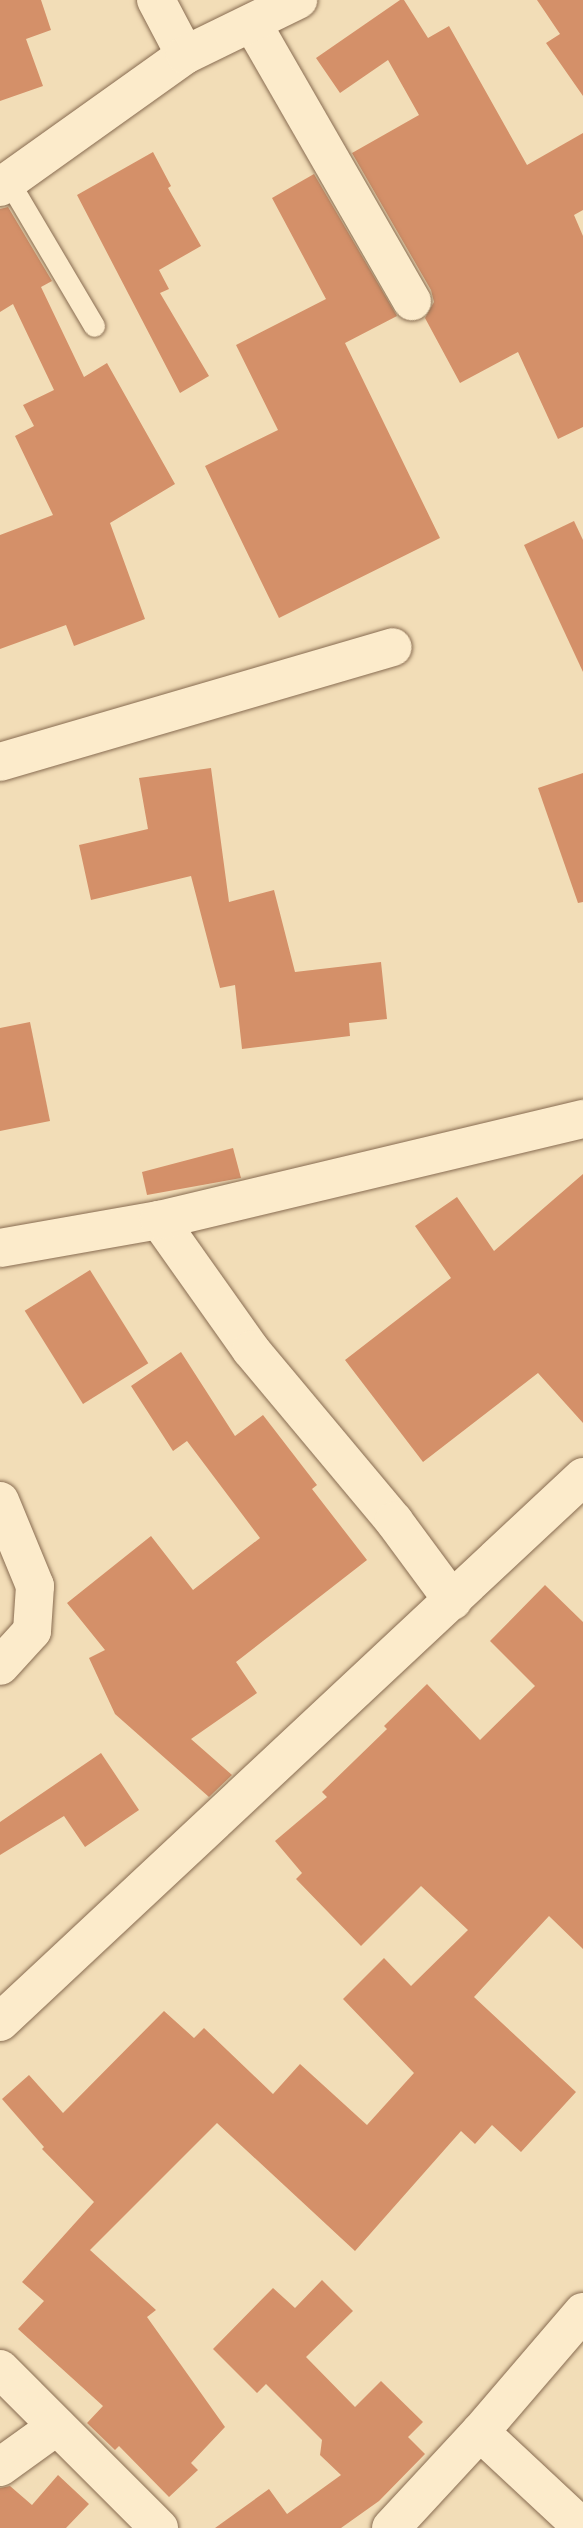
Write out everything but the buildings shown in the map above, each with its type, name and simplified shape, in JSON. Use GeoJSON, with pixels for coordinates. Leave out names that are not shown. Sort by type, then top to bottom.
{"type":"FeatureCollection","features":[{"type":"Feature","properties":{"kind":"street"},"geometry":{"type":"LineString","coordinates":[[156,0],[185,55]]}},
{"type":"Feature","properties":{"kind":"street"},"geometry":{"type":"LineString","coordinates":[[4,185],[185,55],[298,0]]}},
{"type":"Feature","properties":{"kind":"street"},"geometry":{"type":"LineString","coordinates":[[252,23],[412,301]]}},
{"type":"Feature","properties":{"kind":"street"},"geometry":{"type":"LineString","coordinates":[[0,762],[392,647]]}},
{"type":"Feature","properties":{"kind":"street"},"geometry":{"type":"LineString","coordinates":[[0,1248],[159,1220],[583,1119]]}},
{"type":"Feature","properties":{"kind":"street"},"geometry":{"type":"LineString","coordinates":[[159,1220],[251,1350],[394,1521],[453,1601]]}},
{"type":"Feature","properties":{"kind":"street"},"geometry":{"type":"LineString","coordinates":[[0,2022],[453,1601],[583,1476]]}},
{"type":"Feature","properties":{"kind":"street"},"geometry":{"type":"LineString","coordinates":[[0,1501],[35,1586],[32,1631],[0,1666]]}},
{"type":"Feature","properties":{"kind":"street"},"geometry":{"type":"LineString","coordinates":[[390,2528],[480,2432],[583,2312]]}},
{"type":"Feature","properties":{"kind":"street"},"geometry":{"type":"LineString","coordinates":[[0,2369],[159,2528]]}},
{"type":"Feature","properties":{"kind":"street"},"geometry":{"type":"LineString","coordinates":[[0,2467],[57,2426]]}},
{"type":"Feature","properties":{"kind":"street"},"geometry":{"type":"LineString","coordinates":[[480,2432],[583,2528]]}},
{"type":"Feature","properties":{"kind":"lane"},"geometry":{"type":"LineString","coordinates":[[4,185],[94,326]]}}]}
